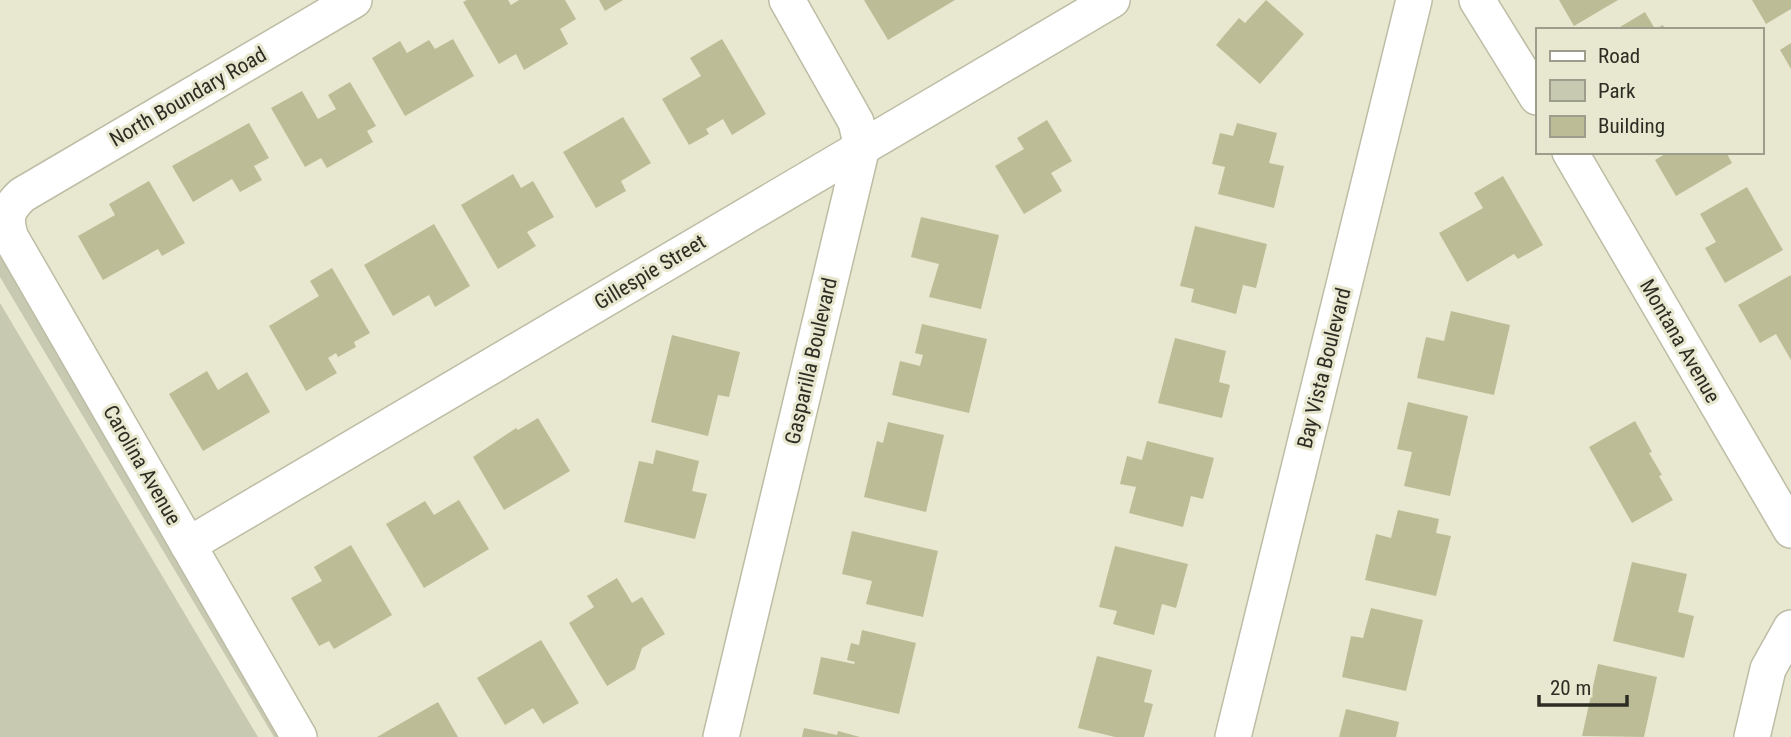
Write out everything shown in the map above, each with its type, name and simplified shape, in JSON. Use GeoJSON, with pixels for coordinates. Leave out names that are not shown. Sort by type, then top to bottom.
{"type":"FeatureCollection","features":[{"type":"Feature","properties":{"kind":"street","name":"North Boundary Road"},"geometry":{"type":"LineString","coordinates":[[22,195],[354,0]]}},
{"type":"Feature","properties":{"kind":"street"},"geometry":{"type":"LineString","coordinates":[[787,0],[856,122],[863,147]]}},
{"type":"Feature","properties":{"kind":"street","name":"Gillespie Street"},"geometry":{"type":"LineString","coordinates":[[188,545],[1112,0]]}},
{"type":"Feature","properties":{"kind":"street","name":"Bay Vista Boulevard"},"geometry":{"type":"LineString","coordinates":[[1233,737],[1414,0]]}},
{"type":"Feature","properties":{"kind":"street"},"geometry":{"type":"LineString","coordinates":[[1477,0],[1536,95]]}},
{"type":"Feature","properties":{"kind":"street","name":"Gasparilla Boulevard"},"geometry":{"type":"LineString","coordinates":[[722,737],[863,147]]}},
{"type":"Feature","properties":{"kind":"street","name":"Montana Avenue"},"geometry":{"type":"LineString","coordinates":[[1571,154],[1791,530]]}},
{"type":"Feature","properties":{"kind":"street","name":"Carolina Avenue"},"geometry":{"type":"LineString","coordinates":[[22,195],[10,206],[5,222],[11,238],[299,737]]}},
{"type":"Feature","properties":{"kind":"street"},"geometry":{"type":"LineString","coordinates":[[1752,737],[1768,669],[1791,628]]}},
{"type":"Feature","properties":{"kind":"green space"},"geometry":{"type":"Polygon","coordinates":[[[0,209],[309,737],[274,737],[0,277],[0,209]]]}},
{"type":"Feature","properties":{"kind":"green space"},"geometry":{"type":"Polygon","coordinates":[[[0,303],[258,737],[0,737],[0,303]]]}},
{"type":"Feature","properties":{"kind":"building"},"geometry":{"type":"Polygon","coordinates":[[[508,0],[511,5],[519,0],[565,0],[576,19],[560,29],[568,44],[524,70],[516,54],[499,64],[463,2],[508,0]]]}},
{"type":"Feature","properties":{"kind":"building"},"geometry":{"type":"Polygon","coordinates":[[[599,0],[623,0],[605,11],[599,0]]]}},
{"type":"Feature","properties":{"kind":"building"},"geometry":{"type":"Polygon","coordinates":[[[864,0],[955,0],[888,40],[864,0]]]}},
{"type":"Feature","properties":{"kind":"building"},"geometry":{"type":"Polygon","coordinates":[[[1266,0],[1304,34],[1260,84],[1216,45],[1239,18],[1245,23],[1266,0]]]}},
{"type":"Feature","properties":{"kind":"building"},"geometry":{"type":"Polygon","coordinates":[[[1559,0],[1618,0],[1574,26],[1559,0]]]}},
{"type":"Feature","properties":{"kind":"building"},"geometry":{"type":"Polygon","coordinates":[[[1752,0],[1791,0],[1791,9],[1766,24],[1752,0]]]}},
{"type":"Feature","properties":{"kind":"building"},"geometry":{"type":"Polygon","coordinates":[[[1645,12],[1654,28],[1618,28],[1645,12]]]}},
{"type":"Feature","properties":{"kind":"building"},"geometry":{"type":"Polygon","coordinates":[[[453,39],[474,76],[405,116],[372,58],[400,41],[407,53],[429,40],[435,49],[453,39]]]}},
{"type":"Feature","properties":{"kind":"building"},"geometry":{"type":"Polygon","coordinates":[[[722,39],[766,114],[732,135],[723,119],[706,129],[709,134],[689,145],[662,99],[701,76],[690,58],[722,39]]]}},
{"type":"Feature","properties":{"kind":"building"},"geometry":{"type":"Polygon","coordinates":[[[1791,43],[1791,69],[1780,50],[1791,43]]]}},
{"type":"Feature","properties":{"kind":"building"},"geometry":{"type":"Polygon","coordinates":[[[350,82],[376,126],[367,131],[373,142],[327,168],[321,158],[305,167],[271,108],[302,91],[318,119],[336,109],[328,95],[350,82]]]}},
{"type":"Feature","properties":{"kind":"building"},"geometry":{"type":"Polygon","coordinates":[[[623,117],[651,163],[621,181],[626,191],[596,208],[563,152],[623,117]]]}},
{"type":"Feature","properties":{"kind":"building"},"geometry":{"type":"Polygon","coordinates":[[[1047,120],[1072,161],[1051,173],[1062,191],[1024,214],[995,166],[1024,149],[1017,138],[1047,120]]]}},
{"type":"Feature","properties":{"kind":"building"},"geometry":{"type":"Polygon","coordinates":[[[249,123],[269,158],[254,166],[262,180],[240,192],[232,179],[193,202],[172,166],[249,123]]]}},
{"type":"Feature","properties":{"kind":"building"},"geometry":{"type":"Polygon","coordinates":[[[1237,123],[1277,133],[1269,163],[1284,166],[1274,208],[1218,194],[1225,167],[1212,164],[1220,133],[1233,136],[1237,123]]]}},
{"type":"Feature","properties":{"kind":"building"},"geometry":{"type":"Polygon","coordinates":[[[1665,154],[1727,154],[1732,163],[1676,196],[1655,160],[1665,154]]]}},
{"type":"Feature","properties":{"kind":"building"},"geometry":{"type":"Polygon","coordinates":[[[513,174],[521,188],[533,181],[554,217],[527,232],[536,246],[498,269],[461,205],[513,174]]]}},
{"type":"Feature","properties":{"kind":"building"},"geometry":{"type":"Polygon","coordinates":[[[1503,176],[1543,245],[1518,259],[1514,254],[1467,282],[1439,233],[1483,208],[1474,193],[1503,176]]]}},
{"type":"Feature","properties":{"kind":"building"},"geometry":{"type":"Polygon","coordinates":[[[149,181],[185,243],[162,256],[158,249],[103,280],[78,236],[115,215],[109,204],[149,181]]]}},
{"type":"Feature","properties":{"kind":"building"},"geometry":{"type":"Polygon","coordinates":[[[1747,187],[1783,250],[1725,283],[1705,248],[1716,242],[1700,214],[1747,187]]]}},
{"type":"Feature","properties":{"kind":"building"},"geometry":{"type":"Polygon","coordinates":[[[921,217],[999,235],[981,309],[929,297],[939,264],[911,257],[921,217]]]}},
{"type":"Feature","properties":{"kind":"building"},"geometry":{"type":"Polygon","coordinates":[[[434,224],[470,286],[435,307],[429,295],[393,316],[364,265],[434,224]]]}},
{"type":"Feature","properties":{"kind":"building"},"geometry":{"type":"Polygon","coordinates":[[[1195,226],[1267,244],[1256,288],[1243,285],[1236,314],[1191,302],[1194,289],[1180,286],[1195,226]]]}},
{"type":"Feature","properties":{"kind":"building"},"geometry":{"type":"Polygon","coordinates":[[[332,268],[370,333],[354,342],[356,347],[338,357],[336,353],[328,358],[337,373],[306,391],[269,326],[319,296],[310,281],[332,268]]]}},
{"type":"Feature","properties":{"kind":"building"},"geometry":{"type":"Polygon","coordinates":[[[1791,275],[1791,360],[1776,334],[1760,343],[1738,305],[1791,275]]]}},
{"type":"Feature","properties":{"kind":"building"},"geometry":{"type":"Polygon","coordinates":[[[1451,311],[1510,325],[1494,395],[1417,378],[1426,337],[1444,341],[1451,311]]]}},
{"type":"Feature","properties":{"kind":"building"},"geometry":{"type":"Polygon","coordinates":[[[922,324],[987,339],[969,413],[892,395],[900,361],[920,366],[923,355],[915,353],[922,324]]]}},
{"type":"Feature","properties":{"kind":"building"},"geometry":{"type":"Polygon","coordinates":[[[672,335],[740,352],[729,397],[718,395],[708,436],[651,422],[672,335]]]}},
{"type":"Feature","properties":{"kind":"building"},"geometry":{"type":"Polygon","coordinates":[[[1175,338],[1226,351],[1219,382],[1230,385],[1222,418],[1158,403],[1175,338]]]}},
{"type":"Feature","properties":{"kind":"building"},"geometry":{"type":"Polygon","coordinates":[[[207,371],[218,390],[247,372],[270,412],[203,451],[169,394],[207,371]]]}},
{"type":"Feature","properties":{"kind":"building"},"geometry":{"type":"Polygon","coordinates":[[[1408,402],[1468,416],[1450,496],[1404,486],[1412,452],[1397,449],[1408,402]]]}},
{"type":"Feature","properties":{"kind":"building"},"geometry":{"type":"Polygon","coordinates":[[[538,418],[570,471],[504,510],[473,457],[516,428],[518,430],[538,418]]]}},
{"type":"Feature","properties":{"kind":"building"},"geometry":{"type":"Polygon","coordinates":[[[1635,421],[1652,452],[1649,453],[1662,475],[1659,476],[1673,500],[1632,523],[1589,447],[1635,421]]]}},
{"type":"Feature","properties":{"kind":"building"},"geometry":{"type":"Polygon","coordinates":[[[888,422],[944,435],[926,512],[864,497],[877,441],[883,443],[888,422]]]}},
{"type":"Feature","properties":{"kind":"building"},"geometry":{"type":"Polygon","coordinates":[[[1147,441],[1214,458],[1203,499],[1191,496],[1183,527],[1129,513],[1136,487],[1120,484],[1127,456],[1142,460],[1147,441]]]}},
{"type":"Feature","properties":{"kind":"building"},"geometry":{"type":"Polygon","coordinates":[[[656,450],[699,461],[692,491],[707,494],[695,539],[624,522],[639,461],[653,464],[656,450]]]}},
{"type":"Feature","properties":{"kind":"building"},"geometry":{"type":"Polygon","coordinates":[[[459,500],[489,549],[424,588],[386,524],[425,501],[434,515],[459,500]]]}},
{"type":"Feature","properties":{"kind":"building"},"geometry":{"type":"Polygon","coordinates":[[[1398,510],[1439,519],[1436,533],[1451,536],[1436,596],[1365,580],[1376,534],[1391,538],[1398,510]]]}},
{"type":"Feature","properties":{"kind":"building"},"geometry":{"type":"Polygon","coordinates":[[[852,531],[938,551],[923,617],[866,604],[872,581],[842,574],[852,531]]]}},
{"type":"Feature","properties":{"kind":"building"},"geometry":{"type":"Polygon","coordinates":[[[351,545],[392,615],[334,649],[329,641],[319,646],[291,598],[322,581],[314,567],[351,545]]]}},
{"type":"Feature","properties":{"kind":"building"},"geometry":{"type":"Polygon","coordinates":[[[1115,546],[1188,564],[1176,608],[1162,604],[1154,635],[1113,624],[1117,611],[1099,607],[1115,546]]]}},
{"type":"Feature","properties":{"kind":"building"},"geometry":{"type":"Polygon","coordinates":[[[1632,562],[1687,574],[1678,612],[1694,616],[1684,658],[1613,641],[1632,562]]]}},
{"type":"Feature","properties":{"kind":"building"},"geometry":{"type":"Polygon","coordinates":[[[617,578],[632,603],[642,597],[665,634],[642,648],[635,669],[607,686],[569,623],[594,607],[587,596],[617,578]]]}},
{"type":"Feature","properties":{"kind":"building"},"geometry":{"type":"Polygon","coordinates":[[[1371,608],[1423,620],[1406,691],[1342,677],[1351,636],[1363,638],[1371,608]]]}},
{"type":"Feature","properties":{"kind":"building"},"geometry":{"type":"Polygon","coordinates":[[[862,630],[916,643],[899,714],[813,694],[821,657],[854,664],[855,662],[847,660],[851,643],[859,645],[862,630]]]}},
{"type":"Feature","properties":{"kind":"building"},"geometry":{"type":"Polygon","coordinates":[[[541,640],[579,703],[543,724],[533,708],[505,725],[477,678],[541,640]]]}},
{"type":"Feature","properties":{"kind":"building"},"geometry":{"type":"Polygon","coordinates":[[[1097,656],[1152,670],[1144,702],[1153,704],[1144,737],[1115,737],[1078,728],[1097,656]]]}},
{"type":"Feature","properties":{"kind":"building"},"geometry":{"type":"Polygon","coordinates":[[[1598,664],[1657,677],[1644,737],[1582,736],[1598,664]]]}},
{"type":"Feature","properties":{"kind":"building"},"geometry":{"type":"Polygon","coordinates":[[[438,702],[458,737],[377,737],[438,702]]]}},
{"type":"Feature","properties":{"kind":"building"},"geometry":{"type":"Polygon","coordinates":[[[1346,709],[1399,722],[1396,737],[1339,737],[1346,709]]]}},
{"type":"Feature","properties":{"kind":"building"},"geometry":{"type":"Polygon","coordinates":[[[804,728],[837,735],[838,731],[860,737],[802,737],[804,728]]]}}]}
